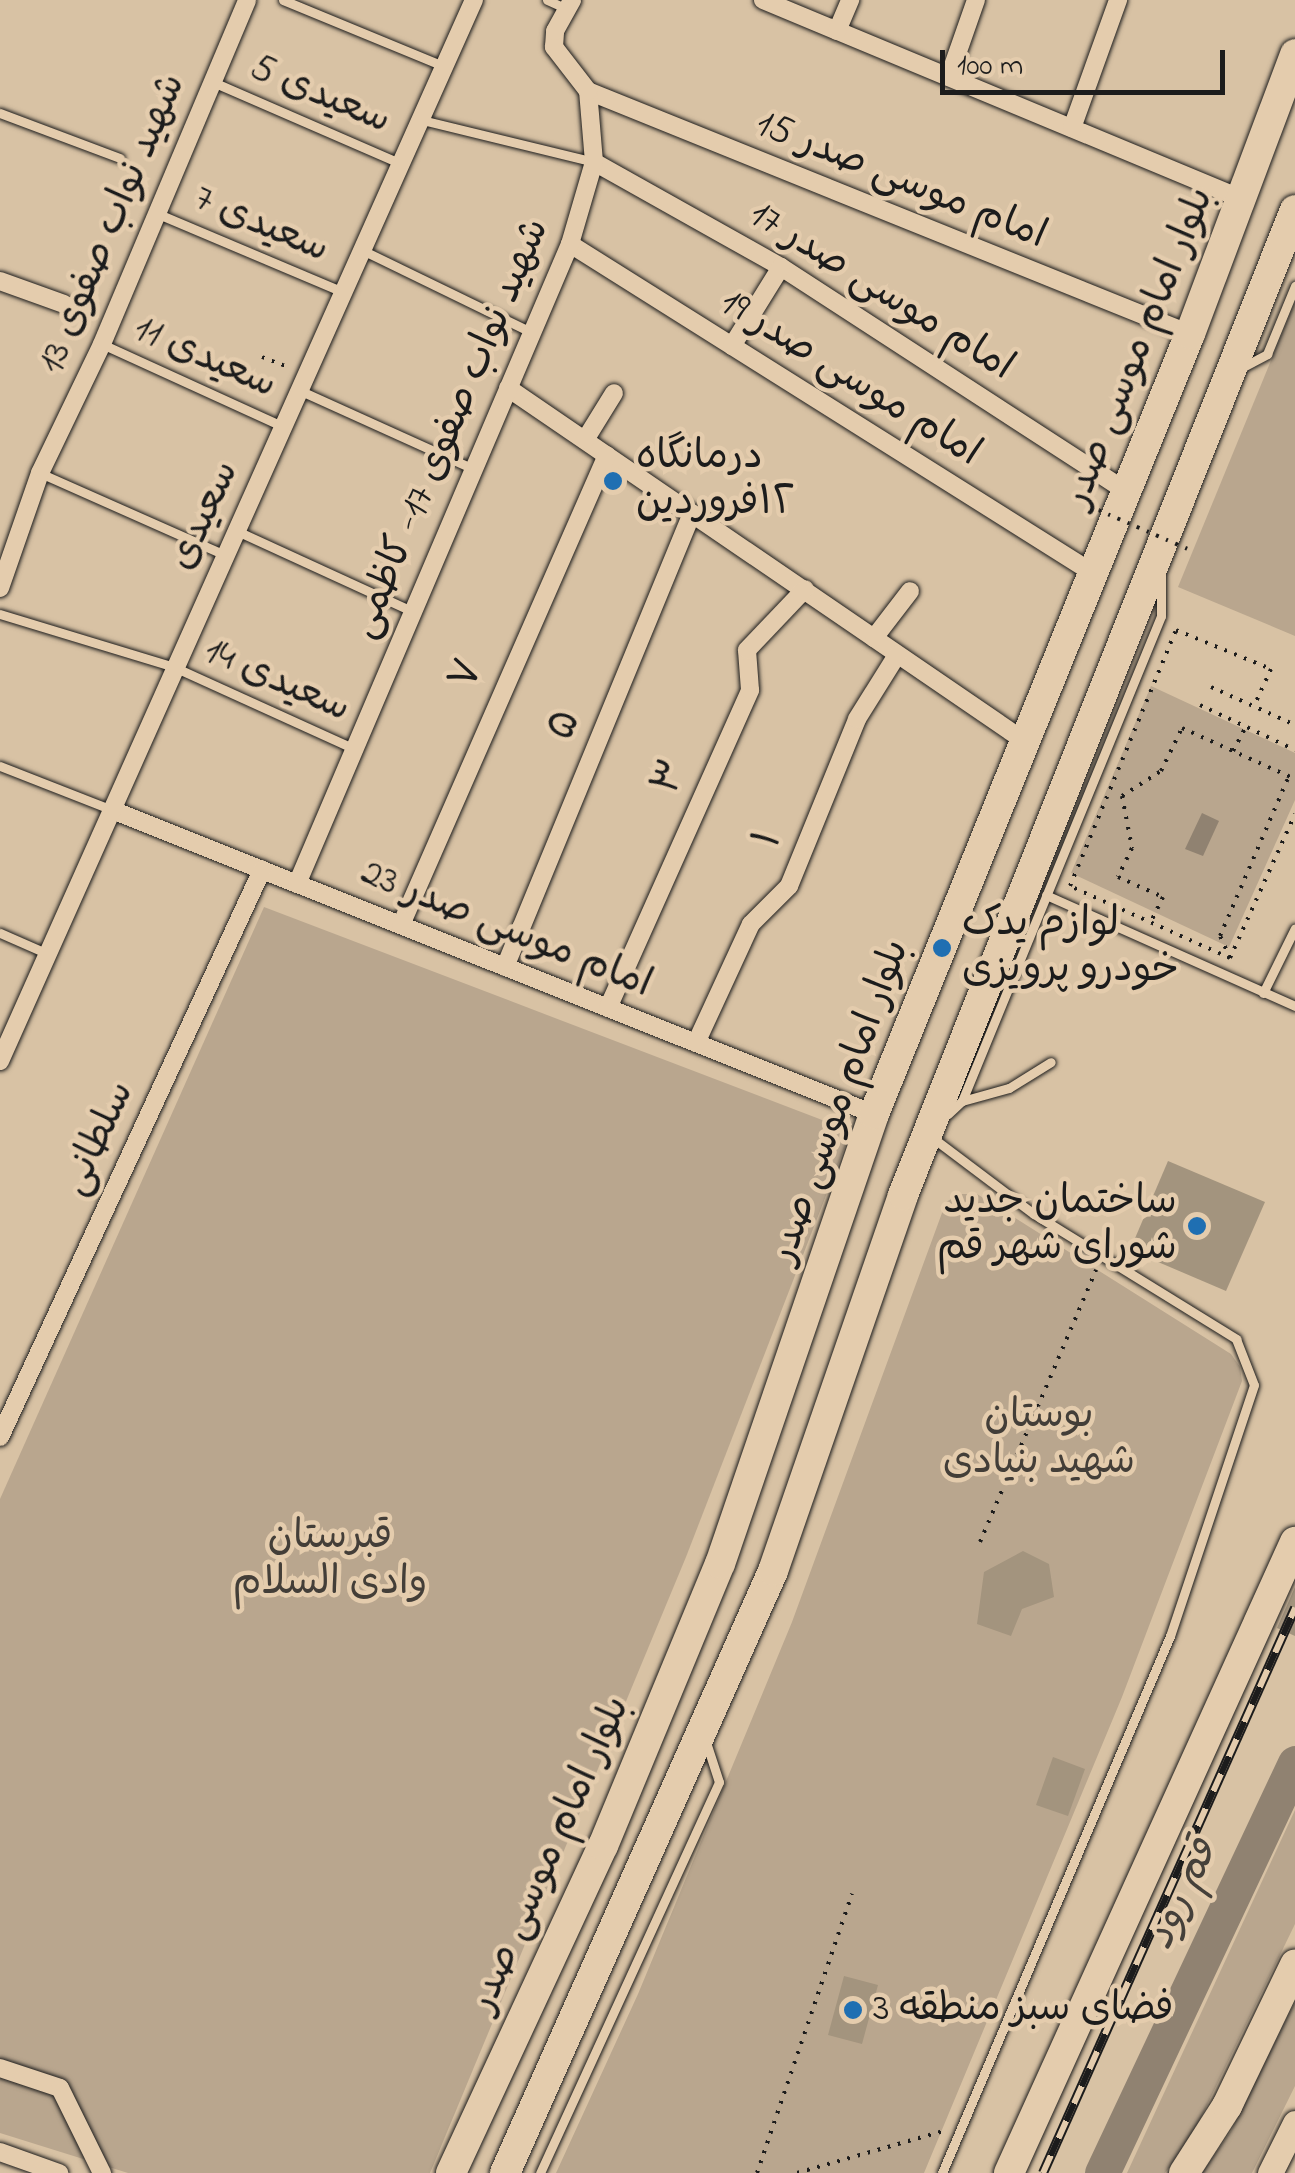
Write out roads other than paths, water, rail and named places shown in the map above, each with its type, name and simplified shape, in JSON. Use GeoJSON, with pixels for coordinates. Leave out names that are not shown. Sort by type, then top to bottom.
{"type":"FeatureCollection","features":[{"type":"Feature","properties":{"kind":"main road","name":"بلوار امام موسی صدر"},"geometry":{"type":"LineString","coordinates":[[452,2173],[603,1846],[720,1564],[874,1114],[1190,334],[1295,54]]}},
{"type":"Feature","properties":{"kind":"main road"},"geometry":{"type":"LineString","coordinates":[[505,2173],[773,1571],[927,1134],[1173,550],[1230,374],[1292,218]]}},
{"type":"Feature","properties":{"kind":"main road"},"geometry":{"type":"LineString","coordinates":[[1009,2173],[1295,1542]]}},
{"type":"Feature","properties":{"kind":"main road"},"geometry":{"type":"LineString","coordinates":[[1184,2173],[1227,2106],[1295,1965]]}},
{"type":"Feature","properties":{"kind":"main road"},"geometry":{"type":"LineString","coordinates":[[1270,2173],[1295,2123]]}},
{"type":"Feature","properties":{"kind":"street","name":"شهید نواب صفوی 13"},"geometry":{"type":"LineString","coordinates":[[0,588],[40,473],[102,344],[246,0]]}},
{"type":"Feature","properties":{"kind":"street","name":"سعیدی"},"geometry":{"type":"LineString","coordinates":[[0,1061],[474,0]]}},
{"type":"Feature","properties":{"kind":"street"},"geometry":{"type":"LineString","coordinates":[[762,0],[1242,199]]}},
{"type":"Feature","properties":{"kind":"street"},"geometry":{"type":"LineString","coordinates":[[837,31],[850,0]]}},
{"type":"Feature","properties":{"kind":"street"},"geometry":{"type":"LineString","coordinates":[[949,78],[976,0]]}},
{"type":"Feature","properties":{"kind":"street"},"geometry":{"type":"LineString","coordinates":[[1072,128],[1118,0]]}},
{"type":"Feature","properties":{"kind":"street"},"geometry":{"type":"LineString","coordinates":[[570,5],[554,48],[588,92]]}},
{"type":"Feature","properties":{"kind":"street","name":"شهید نواب صفوی 17- کاظمی"},"geometry":{"type":"LineString","coordinates":[[297,884],[570,244],[594,162],[588,92]]}},
{"type":"Feature","properties":{"kind":"street","name":"امام موسی صدر 15"},"geometry":{"type":"LineString","coordinates":[[588,92],[1190,334]]}},
{"type":"Feature","properties":{"kind":"street","name":"امام موسی صدر 17"},"geometry":{"type":"LineString","coordinates":[[594,162],[781,267],[1126,492]]}},
{"type":"Feature","properties":{"kind":"street","name":"امام موسی صدر 19"},"geometry":{"type":"LineString","coordinates":[[570,244],[1093,573]]}},
{"type":"Feature","properties":{"kind":"street"},"geometry":{"type":"LineString","coordinates":[[732,346],[781,267]]}},
{"type":"Feature","properties":{"kind":"street"},"geometry":{"type":"LineString","coordinates":[[0,281],[64,304]]}},
{"type":"Feature","properties":{"kind":"street"},"geometry":{"type":"LineString","coordinates":[[508,388],[1023,740]]}},
{"type":"Feature","properties":{"kind":"street"},"geometry":{"type":"LineString","coordinates":[[585,440],[614,393]]}},
{"type":"Feature","properties":{"kind":"street","name":"۷"},"geometry":{"type":"LineString","coordinates":[[401,925],[607,456]]}},
{"type":"Feature","properties":{"kind":"street","name":"۵"},"geometry":{"type":"LineString","coordinates":[[505,967],[692,513]]}},
{"type":"Feature","properties":{"kind":"street","name":"۳"},"geometry":{"type":"LineString","coordinates":[[608,1008],[750,690],[747,650],[805,588]]}},
{"type":"Feature","properties":{"kind":"street"},"geometry":{"type":"LineString","coordinates":[[874,638],[910,591]]}},
{"type":"Feature","properties":{"kind":"street","name":"۱"},"geometry":{"type":"LineString","coordinates":[[696,1043],[750,924],[789,886],[857,719],[897,655]]}},
{"type":"Feature","properties":{"kind":"street","name":"امام موسی صدر 23"},"geometry":{"type":"LineString","coordinates":[[112,810],[874,1114]]}},
{"type":"Feature","properties":{"kind":"street","name":"سلطانی"},"geometry":{"type":"LineString","coordinates":[[0,1437],[262,870]]}},
{"type":"Feature","properties":{"kind":"street"},"geometry":{"type":"LineString","coordinates":[[0,2068],[60,2088],[102,2173]]}},
{"type":"Feature","properties":{"kind":"street"},"geometry":{"type":"LineString","coordinates":[[0,2152],[59,2173]]}},
{"type":"Feature","properties":{"kind":"lane"},"geometry":{"type":"LineString","coordinates":[[284,0],[443,66]]}},
{"type":"Feature","properties":{"kind":"lane"},"geometry":{"type":"LineString","coordinates":[[547,0],[570,5]]}},
{"type":"Feature","properties":{"kind":"lane","name":"سعیدی 5"},"geometry":{"type":"LineString","coordinates":[[213,82],[402,164]]}},
{"type":"Feature","properties":{"kind":"lane"},"geometry":{"type":"LineString","coordinates":[[0,113],[120,158]]}},
{"type":"Feature","properties":{"kind":"lane"},"geometry":{"type":"LineString","coordinates":[[422,120],[594,162]]}},
{"type":"Feature","properties":{"kind":"lane","name":"سعیدی 7"},"geometry":{"type":"LineString","coordinates":[[156,214],[343,292]]}},
{"type":"Feature","properties":{"kind":"lane"},"geometry":{"type":"LineString","coordinates":[[1292,218],[1295,257]]}},
{"type":"Feature","properties":{"kind":"lane"},"geometry":{"type":"LineString","coordinates":[[362,250],[532,332]]}},
{"type":"Feature","properties":{"kind":"lane"},"geometry":{"type":"LineString","coordinates":[[1230,374],[1267,354],[1295,286]]}},
{"type":"Feature","properties":{"kind":"lane","name":"سعیدی 11"},"geometry":{"type":"LineString","coordinates":[[102,344],[284,427]]}},
{"type":"Feature","properties":{"kind":"lane"},"geometry":{"type":"LineString","coordinates":[[304,383],[474,469]]}},
{"type":"Feature","properties":{"kind":"lane"},"geometry":{"type":"LineString","coordinates":[[40,473],[226,555]]}},
{"type":"Feature","properties":{"kind":"lane"},"geometry":{"type":"LineString","coordinates":[[237,531],[413,612]]}},
{"type":"Feature","properties":{"kind":"lane"},"geometry":{"type":"LineString","coordinates":[[942,2173],[1170,1636],[1254,1385],[1236,1339],[1102,1256],[927,1134],[962,1101],[1161,616],[1173,550]]}},
{"type":"Feature","properties":{"kind":"lane","name":"سعیدی 14"},"geometry":{"type":"LineString","coordinates":[[0,614],[174,667],[355,749]]}},
{"type":"Feature","properties":{"kind":"lane"},"geometry":{"type":"LineString","coordinates":[[0,766],[112,810]]}},
{"type":"Feature","properties":{"kind":"lane"},"geometry":{"type":"LineString","coordinates":[[1046,895],[1295,1006]]}},
{"type":"Feature","properties":{"kind":"lane"},"geometry":{"type":"LineString","coordinates":[[1263,992],[1295,928]]}},
{"type":"Feature","properties":{"kind":"lane"},"geometry":{"type":"LineString","coordinates":[[0,933],[49,955]]}},
{"type":"Feature","properties":{"kind":"lane"},"geometry":{"type":"LineString","coordinates":[[962,1101],[1009,1088],[1051,1062]]}},
{"type":"Feature","properties":{"kind":"lane"},"geometry":{"type":"LineString","coordinates":[[540,2173],[719,1782],[702,1733]]}},
{"type":"Feature","properties":{"kind":"waterway","name":"قم رود"},"geometry":{"type":"LineString","coordinates":[[1102,2173],[1295,1763]]}},
{"type":"Feature","properties":{"kind":"railway"},"geometry":{"type":"LineString","coordinates":[[1043,2173],[1295,1608]]}},
{"type":"Feature","properties":{"kind":"place","name":"درمانگاه ١٢فروردین"},"geometry":{"type":"Point","coordinates":[613,481]}},
{"type":"Feature","properties":{"kind":"place","name":"لوازم یدک خودرو پرویزی"},"geometry":{"type":"Point","coordinates":[942,948]}},
{"type":"Feature","properties":{"kind":"place","name":"ساختمان جدید شورای شهر قم"},"geometry":{"type":"Point","coordinates":[1197,1226]}},
{"type":"Feature","properties":{"kind":"place","name":"فضای سبز منطقه 3"},"geometry":{"type":"Point","coordinates":[853,2010]}},
{"type":"Feature","properties":{"kind":"park label","name":"بوستان شهید بنیادی"},"geometry":{"type":"Point","coordinates":[1039,1440]}},
{"type":"Feature","properties":{"kind":"park label","name":"قبرستان وادی السلام"},"geometry":{"type":"Point","coordinates":[330,1561]}}]}
